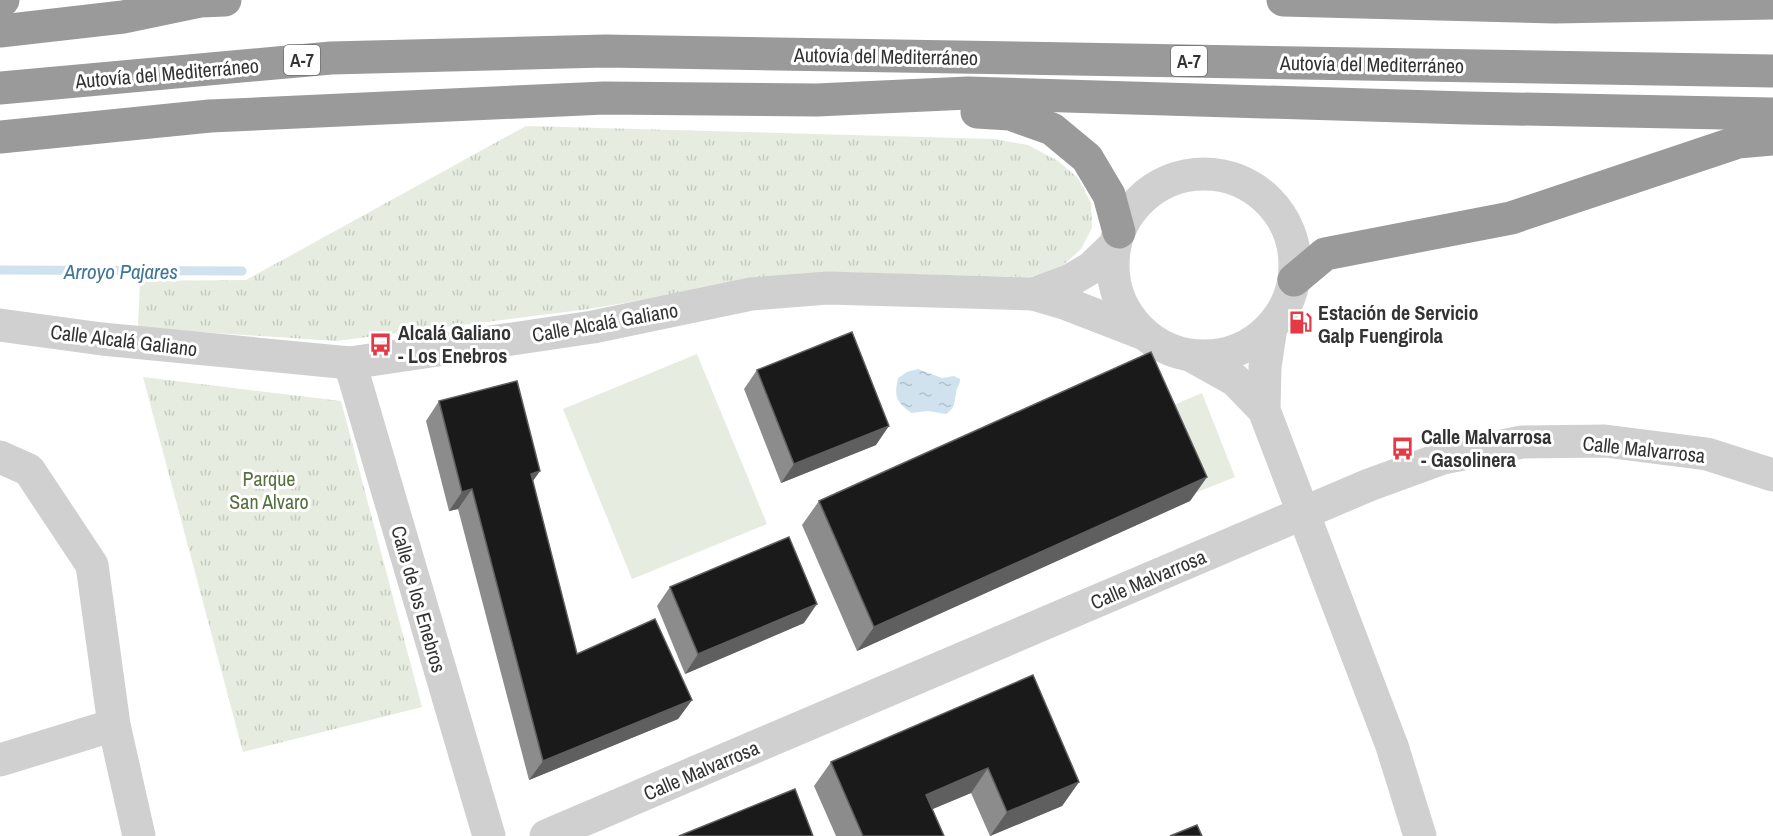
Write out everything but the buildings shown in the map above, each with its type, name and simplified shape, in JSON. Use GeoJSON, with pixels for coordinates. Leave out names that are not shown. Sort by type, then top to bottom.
{"type":"FeatureCollection","features":[{"type":"Feature","properties":{"kind":"highway"},"geometry":{"type":"LineString","coordinates":[[0,31],[123,17],[205,0]]}},
{"type":"Feature","properties":{"kind":"highway"},"geometry":{"type":"LineString","coordinates":[[1283,0],[1555,7],[1773,3]]}},
{"type":"Feature","properties":{"kind":"highway","name":"Autovía del Mediterráneo"},"geometry":{"type":"LineString","coordinates":[[0,88],[331,58],[605,51],[1773,71]]}},
{"type":"Feature","properties":{"kind":"highway"},"geometry":{"type":"LineString","coordinates":[[0,137],[210,117],[604,98],[817,99],[968,93],[1467,108],[1773,114]]}},
{"type":"Feature","properties":{"kind":"highway"},"geometry":{"type":"LineString","coordinates":[[817,99],[1010,114],[1052,129],[1087,158],[1109,195],[1117,238]]}},
{"type":"Feature","properties":{"kind":"highway"},"geometry":{"type":"LineString","coordinates":[[1294,280],[1325,254],[1511,218],[1738,142],[1773,139]]}},
{"type":"Feature","properties":{"kind":"street"},"geometry":{"type":"LineString","coordinates":[[1192,356],[1214,356],[1236,351],[1255,341],[1271,327],[1283,312],[1294,280],[1296,263],[1294,246],[1283,217],[1264,195],[1235,178],[1205,173],[1189,174],[1155,187],[1128,214],[1117,238],[1113,269],[1117,292],[1127,314],[1142,333],[1166,348],[1192,356],[1234,380],[1264,410]]}},
{"type":"Feature","properties":{"kind":"street","name":"Calle Alcalá Galiano"},"geometry":{"type":"LineString","coordinates":[[1033,294],[1068,281],[1091,268],[1117,238]]}},
{"type":"Feature","properties":{"kind":"street","name":"Calle Alcalá Galiano"},"geometry":{"type":"LineString","coordinates":[[0,325],[102,339],[350,363],[593,327],[751,294],[828,288],[1033,294],[1142,333]]}},
{"type":"Feature","properties":{"kind":"street"},"geometry":{"type":"LineString","coordinates":[[1271,327],[1265,367],[1264,410],[1392,746],[1420,836]]}},
{"type":"Feature","properties":{"kind":"street","name":"Calle de los Enebros"},"geometry":{"type":"LineString","coordinates":[[350,363],[489,836]]}},
{"type":"Feature","properties":{"kind":"street","name":"Calle Malvarrosa"},"geometry":{"type":"LineString","coordinates":[[546,836],[1369,484],[1443,458],[1522,442],[1605,441],[1707,454],[1773,475]]}},
{"type":"Feature","properties":{"kind":"street"},"geometry":{"type":"LineString","coordinates":[[0,457],[29,470],[92,566],[114,725],[139,836]]}},
{"type":"Feature","properties":{"kind":"street"},"geometry":{"type":"LineString","coordinates":[[0,759],[114,725]]}},
{"type":"Feature","properties":{"kind":"green space"},"geometry":{"type":"Polygon","coordinates":[[[526,126],[994,139],[1028,145],[1058,161],[1078,178],[1091,203],[1092,228],[1081,249],[1061,267],[1030,277],[828,272],[749,282],[589,309],[336,341],[138,328],[140,281],[246,280],[526,126]]]}},
{"type":"Feature","properties":{"kind":"green space"},"geometry":{"type":"Polygon","coordinates":[[[697,354],[767,524],[632,579],[563,409],[697,354]]]}},
{"type":"Feature","properties":{"kind":"green space","name":"Parque San Alvaro"},"geometry":{"type":"Polygon","coordinates":[[[143,377],[341,401],[422,707],[243,752],[143,377]]]}},
{"type":"Feature","properties":{"kind":"green space"},"geometry":{"type":"Polygon","coordinates":[[[1202,393],[1235,477],[1195,493],[1162,410],[1202,393]]]}},
{"type":"Feature","properties":{"kind":"water"},"geometry":{"type":"Polygon","coordinates":[[[918,369],[942,378],[954,376],[960,379],[954,405],[946,414],[928,411],[911,413],[899,402],[896,394],[898,378],[918,369]]]}},
{"type":"Feature","properties":{"kind":"waterway","name":"Arroyo Pajares"},"geometry":{"type":"LineString","coordinates":[[0,270],[242,271]]}},
{"type":"Feature","properties":{"kind":"place","name":"Estación de Servicio Galp Fuengirola"},"geometry":{"type":"Point","coordinates":[1300,323]}},
{"type":"Feature","properties":{"kind":"place","name":"Alcalá Galiano - Los Enebros"},"geometry":{"type":"Point","coordinates":[380,344]}},
{"type":"Feature","properties":{"kind":"place","name":"Calle Malvarrosa - Gasolinera"},"geometry":{"type":"Point","coordinates":[1403,448]}}]}
